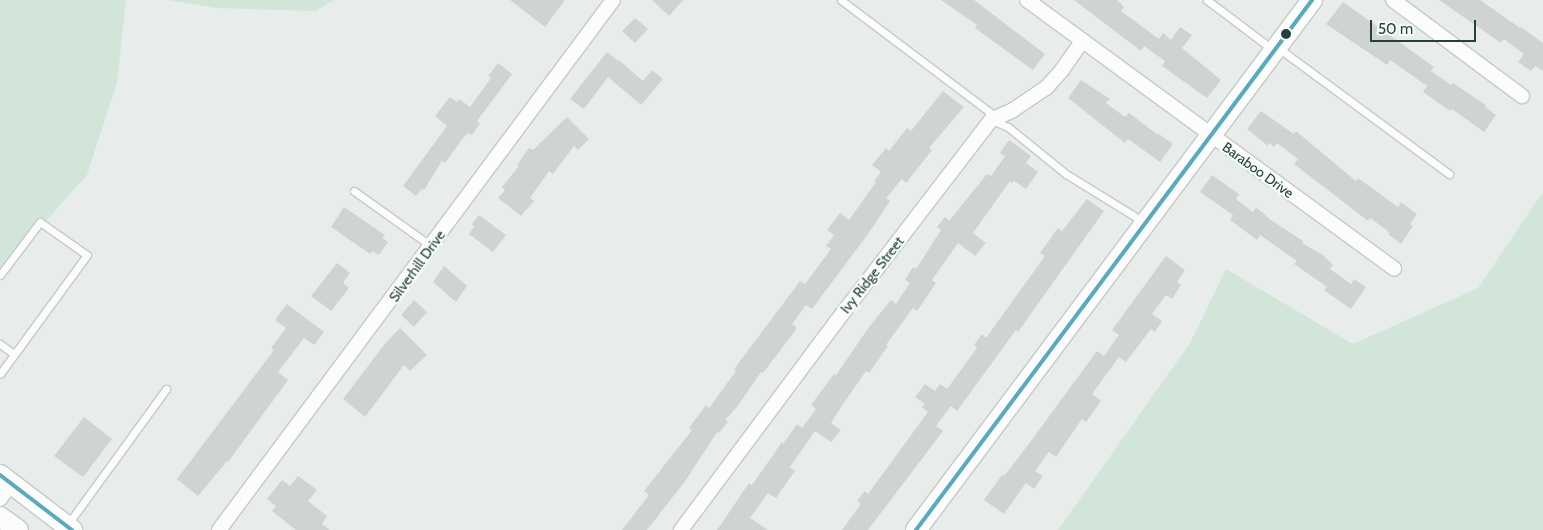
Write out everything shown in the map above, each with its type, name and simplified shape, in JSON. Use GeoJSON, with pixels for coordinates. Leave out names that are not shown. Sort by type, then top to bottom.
{"type":"FeatureCollection","features":[{"type":"Feature","properties":{"kind":"street","name":"Silverhill Drive"},"geometry":{"type":"LineString","coordinates":[[219,530],[613,0]]}},
{"type":"Feature","properties":{"kind":"street","name":"Baraboo Drive"},"geometry":{"type":"LineString","coordinates":[[1027,0],[1394,269]]}},
{"type":"Feature","properties":{"kind":"street"},"geometry":{"type":"LineString","coordinates":[[916,530],[1147,224],[1210,135],[1312,0]]}},
{"type":"Feature","properties":{"kind":"street"},"geometry":{"type":"LineString","coordinates":[[1393,0],[1522,96]]}},
{"type":"Feature","properties":{"kind":"street","name":"Ivy Ridge Street"},"geometry":{"type":"LineString","coordinates":[[681,530],[836,322],[994,119],[1046,88],[1062,70],[1082,41]]}},
{"type":"Feature","properties":{"kind":"street"},"geometry":{"type":"LineString","coordinates":[[4,486],[70,528]]}},
{"type":"Feature","properties":{"kind":"street"},"geometry":{"type":"LineString","coordinates":[[0,516],[18,530]]}},
{"type":"Feature","properties":{"kind":"lane"},"geometry":{"type":"LineString","coordinates":[[841,0],[994,119],[1008,127],[1066,174],[1147,224]]}},
{"type":"Feature","properties":{"kind":"lane"},"geometry":{"type":"LineString","coordinates":[[1207,0],[1449,174]]}},
{"type":"Feature","properties":{"kind":"lane"},"geometry":{"type":"LineString","coordinates":[[354,192],[431,247]]}},
{"type":"Feature","properties":{"kind":"lane"},"geometry":{"type":"LineString","coordinates":[[0,275],[40,222],[87,256],[0,374]]}},
{"type":"Feature","properties":{"kind":"lane"},"geometry":{"type":"LineString","coordinates":[[0,344],[14,354]]}},
{"type":"Feature","properties":{"kind":"lane"},"geometry":{"type":"LineString","coordinates":[[70,528],[166,389]]}},
{"type":"Feature","properties":{"kind":"green space"},"geometry":{"type":"Polygon","coordinates":[[[0,0],[126,0],[117,83],[87,175],[0,272],[0,0]]]}},
{"type":"Feature","properties":{"kind":"green space"},"geometry":{"type":"Polygon","coordinates":[[[168,0],[334,0],[316,11],[215,8],[168,0]]]}},
{"type":"Feature","properties":{"kind":"green space"},"geometry":{"type":"Polygon","coordinates":[[[1543,192],[1543,530],[1058,530],[1190,343],[1226,269],[1353,344],[1478,288],[1543,192]]]}},
{"type":"Feature","properties":{"kind":"building"},"geometry":{"type":"Polygon","coordinates":[[[510,0],[565,0],[545,27],[510,0]]]}},
{"type":"Feature","properties":{"kind":"building"},"geometry":{"type":"Polygon","coordinates":[[[652,0],[683,0],[669,16],[652,0]]]}},
{"type":"Feature","properties":{"kind":"building"},"geometry":{"type":"Polygon","coordinates":[[[941,0],[974,0],[1045,54],[1033,70],[975,28],[977,25],[941,0]]]}},
{"type":"Feature","properties":{"kind":"building"},"geometry":{"type":"Polygon","coordinates":[[[1074,0],[1117,0],[1124,7],[1121,11],[1159,39],[1163,33],[1171,40],[1180,27],[1192,35],[1182,48],[1221,80],[1207,98],[1162,66],[1165,61],[1144,46],[1141,51],[1074,0]]]}},
{"type":"Feature","properties":{"kind":"building"},"geometry":{"type":"Polygon","coordinates":[[[1439,0],[1480,0],[1521,27],[1543,43],[1543,71],[1535,66],[1531,71],[1518,62],[1524,54],[1504,39],[1501,43],[1439,0]]]}},
{"type":"Feature","properties":{"kind":"building"},"geometry":{"type":"Polygon","coordinates":[[[1343,2],[1434,67],[1431,71],[1486,105],[1485,107],[1496,115],[1484,132],[1452,109],[1450,111],[1423,92],[1427,86],[1390,60],[1387,65],[1326,24],[1343,2]]]}},
{"type":"Feature","properties":{"kind":"building"},"geometry":{"type":"Polygon","coordinates":[[[635,18],[648,29],[635,43],[622,31],[635,18]]]}},
{"type":"Feature","properties":{"kind":"building"},"geometry":{"type":"Polygon","coordinates":[[[607,52],[643,81],[652,70],[663,79],[641,105],[608,77],[584,109],[570,99],[607,52]]]}},
{"type":"Feature","properties":{"kind":"building"},"geometry":{"type":"Polygon","coordinates":[[[498,63],[512,74],[477,121],[480,124],[472,135],[468,133],[463,138],[445,163],[442,161],[424,190],[422,189],[416,196],[403,186],[447,126],[435,116],[450,97],[457,102],[459,99],[470,107],[491,78],[488,76],[498,63]]]}},
{"type":"Feature","properties":{"kind":"building"},"geometry":{"type":"Polygon","coordinates":[[[1081,80],[1110,99],[1106,103],[1125,117],[1129,113],[1173,144],[1160,162],[1128,139],[1125,143],[1068,98],[1081,80]]]}},
{"type":"Feature","properties":{"kind":"building"},"geometry":{"type":"Polygon","coordinates":[[[943,91],[964,107],[929,148],[932,150],[906,183],[902,179],[886,198],[890,201],[868,234],[812,309],[806,305],[792,324],[797,328],[725,420],[728,422],[719,433],[717,432],[686,480],[647,530],[622,530],[649,495],[644,491],[692,430],[689,428],[706,405],[709,408],[736,371],[734,369],[800,281],[805,284],[831,249],[826,246],[834,235],[827,230],[840,213],[849,220],[876,182],[874,181],[881,172],[872,165],[886,148],[889,151],[907,128],[911,131],[943,91]]]}},
{"type":"Feature","properties":{"kind":"building"},"geometry":{"type":"Polygon","coordinates":[[[1261,111],[1294,134],[1296,131],[1356,181],[1358,178],[1398,207],[1401,202],[1417,214],[1410,224],[1413,226],[1401,244],[1388,234],[1389,232],[1370,218],[1368,221],[1294,164],[1298,159],[1277,143],[1274,147],[1269,143],[1268,146],[1247,129],[1261,111]]]}},
{"type":"Feature","properties":{"kind":"building"},"geometry":{"type":"Polygon","coordinates":[[[567,117],[589,139],[578,150],[574,146],[553,174],[549,171],[530,198],[534,201],[521,216],[498,198],[505,190],[502,187],[519,166],[517,165],[529,148],[533,150],[567,117]]]}},
{"type":"Feature","properties":{"kind":"building"},"geometry":{"type":"Polygon","coordinates":[[[1009,140],[1031,156],[1026,163],[1038,172],[1026,189],[1014,181],[1012,183],[1010,181],[973,233],[986,243],[975,256],[958,243],[932,280],[936,283],[917,311],[913,308],[886,345],[888,346],[869,373],[866,371],[841,407],[831,423],[841,430],[831,442],[815,431],[790,467],[795,471],[776,498],[768,493],[750,518],[768,530],[717,530],[749,483],[752,485],[797,424],[802,428],[816,409],[811,405],[834,374],[836,375],[869,327],[891,300],[896,304],[910,283],[905,280],[913,267],[916,269],[941,230],[937,227],[945,217],[949,221],[987,174],[991,176],[1005,156],[1000,153],[1009,140]]]}},
{"type":"Feature","properties":{"kind":"building"},"geometry":{"type":"Polygon","coordinates":[[[1212,175],[1239,194],[1236,199],[1253,212],[1256,207],[1271,220],[1303,241],[1302,243],[1323,255],[1333,265],[1330,269],[1351,284],[1354,279],[1366,287],[1351,309],[1324,290],[1327,287],[1294,264],[1297,261],[1260,235],[1257,240],[1230,220],[1233,215],[1200,192],[1212,175]]]}},
{"type":"Feature","properties":{"kind":"building"},"geometry":{"type":"Polygon","coordinates":[[[1087,199],[1104,211],[1018,332],[1016,330],[957,411],[951,406],[936,426],[943,431],[868,530],[842,530],[861,504],[857,501],[865,491],[868,494],[928,412],[922,407],[925,404],[915,397],[925,384],[935,391],[940,384],[947,389],[977,348],[974,345],[982,334],[986,338],[1045,256],[1040,253],[1058,228],[1062,231],[1087,199]]]}},
{"type":"Feature","properties":{"kind":"building"},"geometry":{"type":"Polygon","coordinates":[[[344,207],[385,235],[382,238],[388,242],[379,255],[372,251],[370,254],[331,227],[344,207]]]}},
{"type":"Feature","properties":{"kind":"building"},"geometry":{"type":"Polygon","coordinates":[[[479,215],[506,235],[493,252],[469,234],[474,227],[472,224],[479,215]]]}},
{"type":"Feature","properties":{"kind":"building"},"geometry":{"type":"Polygon","coordinates":[[[1166,256],[1185,270],[1177,282],[1181,285],[1172,299],[1166,295],[1152,314],[1162,321],[1155,332],[1151,329],[1126,362],[1119,357],[1092,394],[1101,401],[1086,422],[1082,419],[1056,457],[1049,452],[1035,471],[1043,476],[1034,489],[1026,483],[1004,514],[984,500],[1002,475],[1004,476],[1028,445],[1097,351],[1104,356],[1119,335],[1112,330],[1166,256]]]}},
{"type":"Feature","properties":{"kind":"building"},"geometry":{"type":"Polygon","coordinates":[[[337,263],[350,273],[343,283],[349,288],[331,311],[311,296],[337,263]]]}},
{"type":"Feature","properties":{"kind":"building"},"geometry":{"type":"Polygon","coordinates":[[[444,266],[467,286],[456,302],[433,282],[444,266]]]}},
{"type":"Feature","properties":{"kind":"building"},"geometry":{"type":"Polygon","coordinates":[[[414,300],[427,312],[414,327],[401,315],[414,300]]]}},
{"type":"Feature","properties":{"kind":"building"},"geometry":{"type":"Polygon","coordinates":[[[287,304],[324,332],[314,345],[304,338],[278,372],[288,380],[228,462],[198,496],[177,479],[274,350],[271,348],[286,328],[275,320],[287,304]]]}},
{"type":"Feature","properties":{"kind":"building"},"geometry":{"type":"Polygon","coordinates":[[[400,328],[427,355],[410,371],[404,365],[365,417],[343,399],[384,345],[400,328]]]}},
{"type":"Feature","properties":{"kind":"building"},"geometry":{"type":"Polygon","coordinates":[[[84,417],[112,439],[83,477],[54,456],[84,417]]]}},
{"type":"Feature","properties":{"kind":"building"},"geometry":{"type":"Polygon","coordinates":[[[298,476],[317,490],[308,501],[327,516],[322,524],[330,530],[296,530],[272,511],[276,506],[267,499],[282,480],[290,486],[298,476]]]}},
{"type":"Feature","properties":{"kind":"transit line"},"geometry":{"type":"LineString","coordinates":[[916,530],[1312,0]]}},
{"type":"Feature","properties":{"kind":"transit line"},"geometry":{"type":"LineString","coordinates":[[0,475],[72,530]]}}]}
